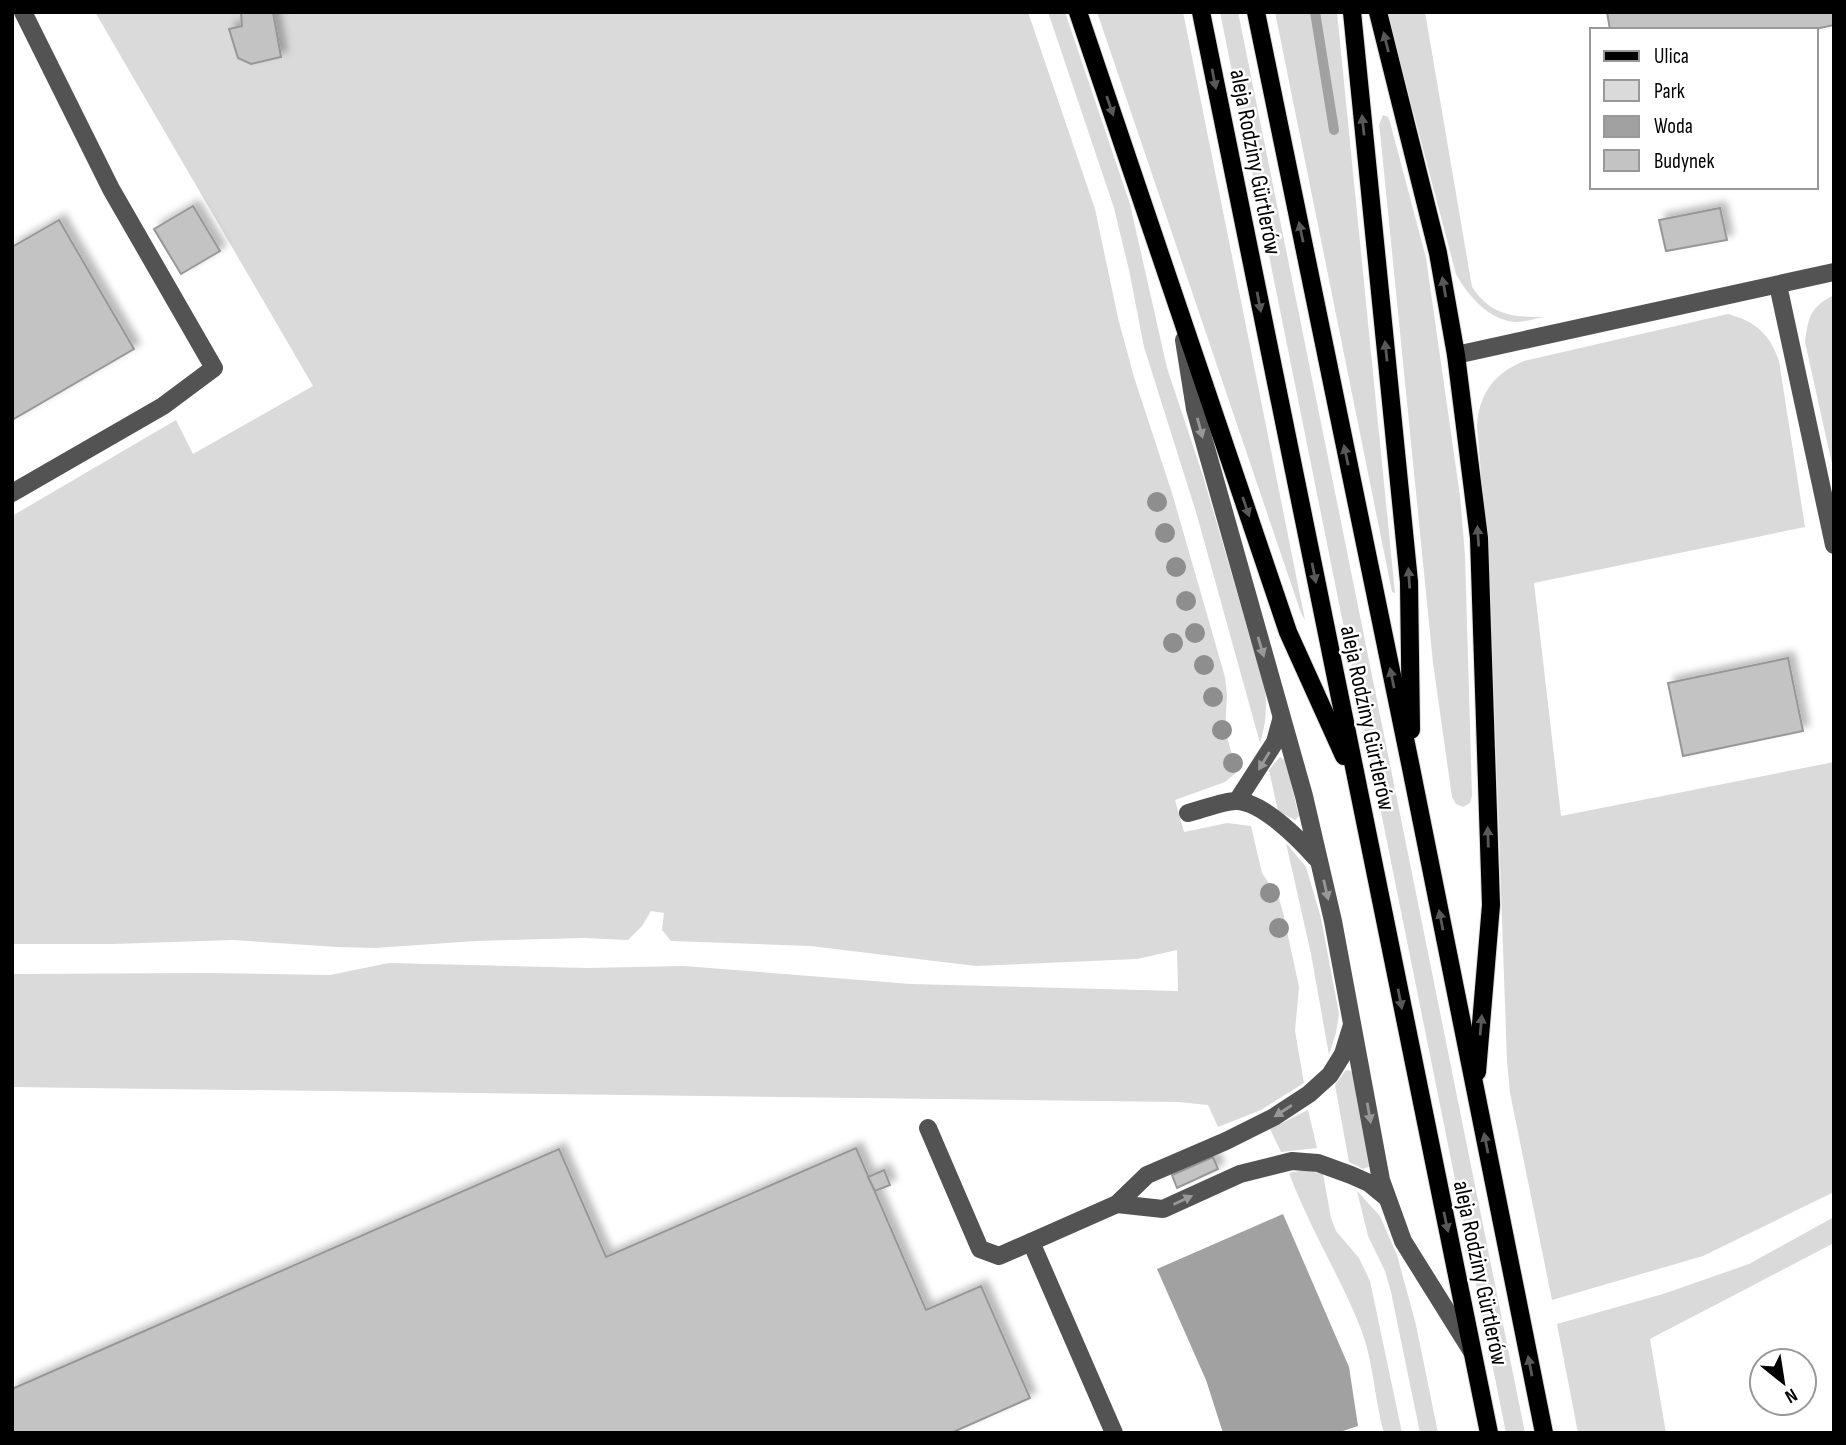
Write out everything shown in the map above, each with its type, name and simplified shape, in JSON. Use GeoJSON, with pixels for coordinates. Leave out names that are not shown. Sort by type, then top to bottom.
{"type":"FeatureCollection","features":[{"type":"Feature","properties":{"kind":"main road"},"geometry":{"type":"LineString","coordinates":[[1078,12],[1288,632],[1358,788]]}},
{"type":"Feature","properties":{"kind":"main road","name":"aleja Rodziny Gürtlerów"},"geometry":{"type":"LineString","coordinates":[[1201,12],[1489,1433]]}},
{"type":"Feature","properties":{"kind":"main road","name":"aleja Rodziny Gürtlerów"},"geometry":{"type":"LineString","coordinates":[[1256,12],[1544,1433]]}},
{"type":"Feature","properties":{"kind":"main road"},"geometry":{"type":"LineString","coordinates":[[1352,12],[1409,582],[1411,768]]}},
{"type":"Feature","properties":{"kind":"main road"},"geometry":{"type":"LineString","coordinates":[[1378,12],[1438,253],[1456,355],[1479,538],[1491,905],[1475,1093]]}},
{"type":"Feature","properties":{"kind":"lane"},"geometry":{"type":"LineString","coordinates":[[12,493],[163,407],[214,368],[111,189],[23,12]]}},
{"type":"Feature","properties":{"kind":"lane"},"geometry":{"type":"LineString","coordinates":[[1456,355],[1834,272]]}},
{"type":"Feature","properties":{"kind":"lane"},"geometry":{"type":"LineString","coordinates":[[1778,285],[1834,545]]}},
{"type":"Feature","properties":{"kind":"lane"},"geometry":{"type":"LineString","coordinates":[[1180,312],[1195,409],[1282,717],[1319,862],[1353,1022],[1381,1180],[1404,1241],[1473,1353]]}},
{"type":"Feature","properties":{"kind":"lane"},"geometry":{"type":"LineString","coordinates":[[1237,800],[1275,742],[1282,717]]}},
{"type":"Feature","properties":{"kind":"lane"},"geometry":{"type":"LineString","coordinates":[[1188,813],[1237,800],[1269,815],[1302,843],[1319,862]]}},
{"type":"Feature","properties":{"kind":"lane"},"geometry":{"type":"LineString","coordinates":[[928,1128],[980,1249],[999,1256],[1118,1204],[1147,1175],[1226,1141],[1274,1117],[1310,1094],[1330,1075],[1343,1055],[1353,1022]]}},
{"type":"Feature","properties":{"kind":"lane"},"geometry":{"type":"LineString","coordinates":[[1118,1204],[1163,1209],[1240,1174],[1292,1161],[1318,1163],[1351,1175],[1369,1183],[1388,1198]]}},
{"type":"Feature","properties":{"kind":"lane"},"geometry":{"type":"LineString","coordinates":[[1031,1242],[1114,1433]]}},
{"type":"Feature","properties":{"kind":"green space"},"geometry":{"type":"Polygon","coordinates":[[[95,12],[1028,12],[1095,209],[1118,318],[1134,377],[1172,493],[1225,677],[1225,730],[1237,772],[1225,782],[1175,800],[1184,832],[1227,823],[1251,826],[1262,873],[1279,899],[1283,912],[1299,987],[1295,1031],[1304,1083],[1261,1110],[1218,1127],[1208,1105],[1179,1102],[12,1087],[12,974],[330,975],[389,963],[587,968],[684,966],[911,984],[1178,991],[1177,950],[1137,959],[976,966],[810,946],[671,941],[662,930],[664,913],[651,911],[642,926],[628,940],[584,938],[476,941],[375,948],[232,940],[12,944],[12,516],[176,420],[193,454],[313,386],[95,12]]]}},
{"type":"Feature","properties":{"kind":"green space"},"geometry":{"type":"Polygon","coordinates":[[[1048,12],[1065,12],[1130,204],[1167,368],[1203,476],[1265,688],[1266,716],[1260,743],[1196,512],[1144,347],[1114,208],[1048,12]]]}},
{"type":"Feature","properties":{"kind":"green space"},"geometry":{"type":"Polygon","coordinates":[[[1097,12],[1183,12],[1305,620],[1301,613],[1097,12]]]}},
{"type":"Feature","properties":{"kind":"green space"},"geometry":{"type":"Polygon","coordinates":[[[1220,12],[1238,12],[1525,1433],[1506,1433],[1220,12]]]}},
{"type":"Feature","properties":{"kind":"green space"},"geometry":{"type":"Polygon","coordinates":[[[1275,12],[1337,12],[1395,593],[1392,592],[1275,12]]]}},
{"type":"Feature","properties":{"kind":"green space"},"geometry":{"type":"Polygon","coordinates":[[[1387,12],[1425,12],[1472,287],[1487,304],[1504,313],[1545,317],[1516,322],[1497,317],[1473,299],[1456,274],[1387,12]]]}},
{"type":"Feature","properties":{"kind":"green space"},"geometry":{"type":"Polygon","coordinates":[[[1383,115],[1388,117],[1390,122],[1426,258],[1460,496],[1465,555],[1472,796],[1470,803],[1463,807],[1456,804],[1452,797],[1433,663],[1379,125],[1383,115]]]}},
{"type":"Feature","properties":{"kind":"green space"},"geometry":{"type":"Polygon","coordinates":[[[1834,295],[1834,473],[1805,342],[1812,313],[1834,295]]]}},
{"type":"Feature","properties":{"kind":"green space"},"geometry":{"type":"Polygon","coordinates":[[[1728,314],[1746,320],[1760,330],[1771,343],[1779,361],[1805,527],[1534,583],[1561,816],[1834,762],[1834,1192],[1703,1256],[1552,1300],[1510,1093],[1507,1061],[1490,579],[1478,415],[1485,395],[1496,378],[1524,361],[1728,314]]]}},
{"type":"Feature","properties":{"kind":"green space"},"geometry":{"type":"Polygon","coordinates":[[[1280,757],[1285,760],[1299,816],[1295,820],[1278,811],[1269,770],[1280,757]]]}},
{"type":"Feature","properties":{"kind":"green space"},"geometry":{"type":"Polygon","coordinates":[[[1286,843],[1306,867],[1321,918],[1339,1014],[1329,1055],[1311,954],[1286,843]]]}},
{"type":"Feature","properties":{"kind":"green space"},"geometry":{"type":"Polygon","coordinates":[[[1348,1070],[1353,1072],[1371,1166],[1363,1169],[1349,1162],[1335,1085],[1348,1070]]]}},
{"type":"Feature","properties":{"kind":"green space"},"geometry":{"type":"Polygon","coordinates":[[[1308,1110],[1317,1148],[1281,1152],[1270,1129],[1308,1110]]]}},
{"type":"Feature","properties":{"kind":"green space"},"geometry":{"type":"Polygon","coordinates":[[[1304,1170],[1323,1174],[1336,1231],[1359,1258],[1370,1281],[1402,1433],[1384,1433],[1369,1355],[1361,1329],[1289,1173],[1304,1170]]]}},
{"type":"Feature","properties":{"kind":"green space"},"geometry":{"type":"Polygon","coordinates":[[[1357,1191],[1380,1216],[1397,1255],[1416,1325],[1438,1433],[1420,1433],[1391,1292],[1385,1271],[1368,1236],[1357,1191]]]}},
{"type":"Feature","properties":{"kind":"green space"},"geometry":{"type":"Polygon","coordinates":[[[1834,1217],[1834,1243],[1650,1339],[1666,1433],[1578,1433],[1557,1324],[1663,1294],[1749,1264],[1834,1217]]]}},
{"type":"Feature","properties":{"kind":"water"},"geometry":{"type":"Polygon","coordinates":[[[1283,1214],[1349,1367],[1358,1426],[1337,1433],[1223,1433],[1206,1380],[1157,1269],[1283,1214]]]}},
{"type":"Feature","properties":{"kind":"building"},"geometry":{"type":"Polygon","coordinates":[[[241,12],[273,12],[281,57],[251,64],[238,58],[229,29],[242,26],[241,12]]]}},
{"type":"Feature","properties":{"kind":"building"},"geometry":{"type":"Polygon","coordinates":[[[1607,12],[1834,12],[1834,25],[1818,28],[1610,28],[1607,12]]]}},
{"type":"Feature","properties":{"kind":"building"},"geometry":{"type":"Polygon","coordinates":[[[193,206],[220,251],[181,274],[154,229],[193,206]]]}},
{"type":"Feature","properties":{"kind":"building"},"geometry":{"type":"Polygon","coordinates":[[[1720,208],[1727,240],[1666,251],[1659,220],[1720,208]]]}},
{"type":"Feature","properties":{"kind":"building"},"geometry":{"type":"Polygon","coordinates":[[[59,220],[134,349],[12,420],[12,247],[59,220]]]}},
{"type":"Feature","properties":{"kind":"building"},"geometry":{"type":"Polygon","coordinates":[[[1788,658],[1803,731],[1683,756],[1668,683],[1788,658]]]}},
{"type":"Feature","properties":{"kind":"building"},"geometry":{"type":"Polygon","coordinates":[[[856,1148],[926,1310],[981,1286],[1030,1398],[951,1433],[12,1433],[12,1389],[559,1149],[606,1257],[856,1148]]]}},
{"type":"Feature","properties":{"kind":"building"},"geometry":{"type":"Polygon","coordinates":[[[1213,1157],[1218,1169],[1177,1188],[1172,1175],[1213,1157]]]}},
{"type":"Feature","properties":{"kind":"building"},"geometry":{"type":"Polygon","coordinates":[[[884,1170],[890,1185],[875,1191],[868,1177],[884,1170]]]}},
{"type":"Feature","properties":{"kind":"waterway"},"geometry":{"type":"LineString","coordinates":[[1315,12],[1334,130]]}}]}
